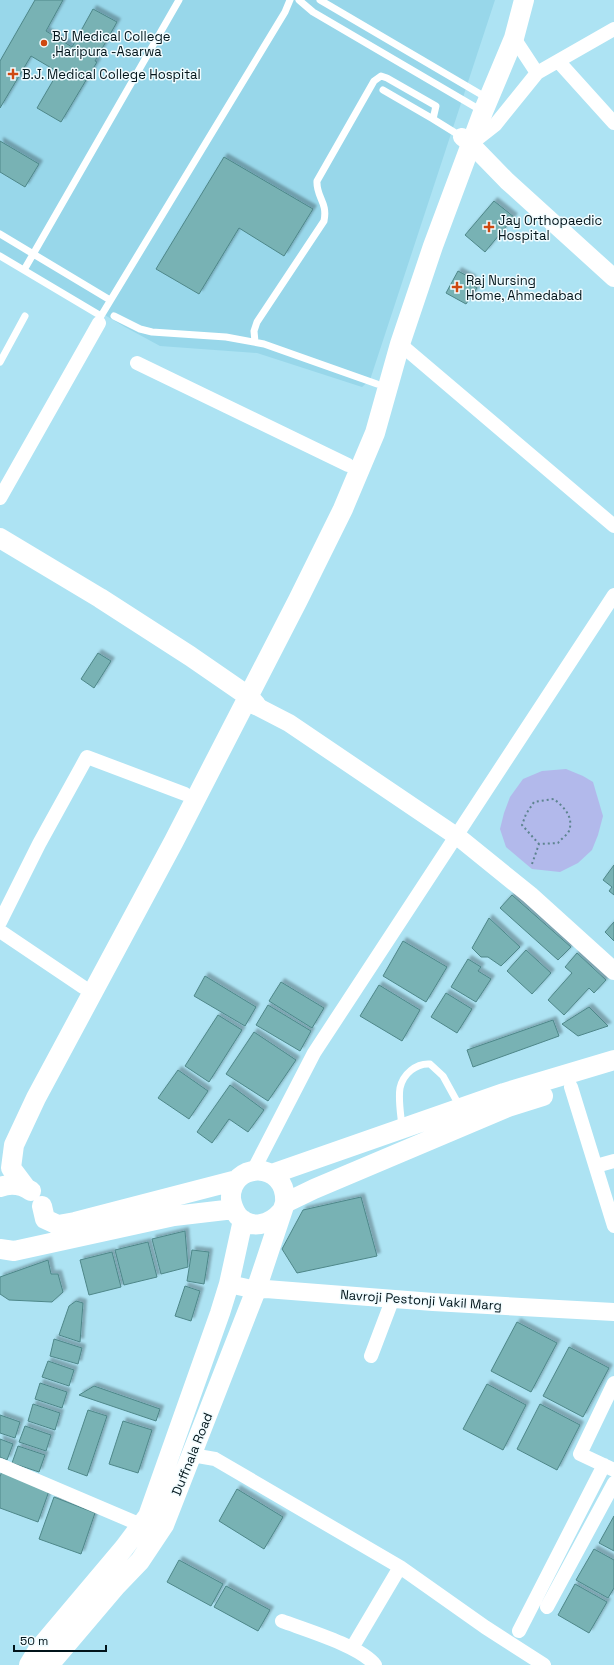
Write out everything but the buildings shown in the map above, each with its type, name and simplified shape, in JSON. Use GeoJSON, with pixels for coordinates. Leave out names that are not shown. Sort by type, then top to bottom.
{"type":"FeatureCollection","features":[{"type":"Feature","properties":{"kind":"main road"},"geometry":{"type":"LineString","coordinates":[[0,1149],[2,1140],[185,794],[244,698],[289,593],[336,495],[363,432],[406,285],[466,140],[505,34],[513,0]]}},
{"type":"Feature","properties":{"kind":"main road"},"geometry":{"type":"LineString","coordinates":[[480,102],[514,38],[524,0]]}},
{"type":"Feature","properties":{"kind":"main road"},"geometry":{"type":"LineString","coordinates":[[26,1188],[11,1168],[14,1145],[36,1098],[170,848],[244,698],[298,600],[343,509],[375,433],[400,344],[433,246],[466,140]]}},
{"type":"Feature","properties":{"kind":"main road"},"geometry":{"type":"LineString","coordinates":[[0,538],[100,598],[190,656],[244,698]]}},
{"type":"Feature","properties":{"kind":"main road"},"geometry":{"type":"LineString","coordinates":[[0,549],[128,625],[244,698]]}},
{"type":"Feature","properties":{"kind":"main road"},"geometry":{"type":"LineString","coordinates":[[0,1187],[7,1184],[19,1185],[26,1188],[35,1194],[42,1206],[45,1219],[58,1225],[75,1222],[254,1175],[402,1129],[504,1093],[614,1060]]}},
{"type":"Feature","properties":{"kind":"main road"},"geometry":{"type":"LineString","coordinates":[[10,1250],[46,1245],[174,1216],[238,1215],[250,1223],[264,1224],[275,1218],[283,1207],[314,1189],[508,1107],[614,1073]]}},
{"type":"Feature","properties":{"kind":"main road"},"geometry":{"type":"LineString","coordinates":[[29,1665],[38,1650],[124,1548],[148,1516],[229,1284],[238,1215],[231,1194],[233,1186],[254,1175],[278,1179],[283,1186],[285,1195],[283,1207]]}},
{"type":"Feature","properties":{"kind":"main road"},"geometry":{"type":"LineString","coordinates":[[10,1250],[38,1237],[43,1227],[44,1218],[42,1206]]}},
{"type":"Feature","properties":{"kind":"main road","name":"Duffnala Road"},"geometry":{"type":"LineString","coordinates":[[49,1665],[116,1586],[140,1561],[164,1525],[256,1290],[283,1207]]}},
{"type":"Feature","properties":{"kind":"street"},"geometry":{"type":"LineString","coordinates":[[614,29],[537,73],[495,125],[466,140],[507,181],[614,278]]}},
{"type":"Feature","properties":{"kind":"street"},"geometry":{"type":"LineString","coordinates":[[514,38],[537,73]]}},
{"type":"Feature","properties":{"kind":"street"},"geometry":{"type":"LineString","coordinates":[[558,61],[614,123]]}},
{"type":"Feature","properties":{"kind":"street"},"geometry":{"type":"LineString","coordinates":[[0,498],[100,320]]}},
{"type":"Feature","properties":{"kind":"street"},"geometry":{"type":"LineString","coordinates":[[400,344],[614,526]]}},
{"type":"Feature","properties":{"kind":"street"},"geometry":{"type":"LineString","coordinates":[[137,363],[348,465]]}},
{"type":"Feature","properties":{"kind":"street"},"geometry":{"type":"LineString","coordinates":[[254,1175],[314,1053],[614,595]]}},
{"type":"Feature","properties":{"kind":"street"},"geometry":{"type":"LineString","coordinates":[[244,698],[289,723],[457,836],[530,895],[605,961],[614,971]]}},
{"type":"Feature","properties":{"kind":"street"},"geometry":{"type":"LineString","coordinates":[[0,922],[38,844],[87,757],[185,794]]}},
{"type":"Feature","properties":{"kind":"street"},"geometry":{"type":"LineString","coordinates":[[0,931],[83,987]]}},
{"type":"Feature","properties":{"kind":"street"},"geometry":{"type":"LineString","coordinates":[[571,1087],[612,1212],[614,1226]]}},
{"type":"Feature","properties":{"kind":"street"},"geometry":{"type":"LineString","coordinates":[[596,1166],[614,1161]]}},
{"type":"Feature","properties":{"kind":"street","name":"Navroji Pestonji Vakil Marg"},"geometry":{"type":"LineString","coordinates":[[229,1284],[256,1290],[266,1289],[521,1308],[614,1312]]}},
{"type":"Feature","properties":{"kind":"street"},"geometry":{"type":"LineString","coordinates":[[371,1356],[393,1298]]}},
{"type":"Feature","properties":{"kind":"street"},"geometry":{"type":"LineString","coordinates":[[519,1630],[609,1468],[580,1454],[611,1399],[614,1383]]}},
{"type":"Feature","properties":{"kind":"street"},"geometry":{"type":"LineString","coordinates":[[192,1455],[215,1459],[400,1567],[485,1627],[544,1665]]}},
{"type":"Feature","properties":{"kind":"street"},"geometry":{"type":"LineString","coordinates":[[0,1465],[141,1525]]}},
{"type":"Feature","properties":{"kind":"street"},"geometry":{"type":"LineString","coordinates":[[547,1607],[614,1482]]}},
{"type":"Feature","properties":{"kind":"street"},"geometry":{"type":"LineString","coordinates":[[352,1648],[400,1567]]}},
{"type":"Feature","properties":{"kind":"street"},"geometry":{"type":"LineString","coordinates":[[282,1621],[352,1648],[369,1658],[375,1665]]}},
{"type":"Feature","properties":{"kind":"lane"},"geometry":{"type":"LineString","coordinates":[[24,270],[179,0]]}},
{"type":"Feature","properties":{"kind":"lane"},"geometry":{"type":"LineString","coordinates":[[0,256],[100,320],[110,300],[281,19],[290,0]]}},
{"type":"Feature","properties":{"kind":"lane"},"geometry":{"type":"LineString","coordinates":[[299,0],[313,12],[480,102]]}},
{"type":"Feature","properties":{"kind":"lane"},"geometry":{"type":"LineString","coordinates":[[320,0],[480,102]]}},
{"type":"Feature","properties":{"kind":"lane"},"geometry":{"type":"LineString","coordinates":[[254,342],[254,331],[257,322],[324,221],[326,213],[324,203],[316,189],[317,181],[374,81],[380,76],[387,78],[436,106],[433,119]]}},
{"type":"Feature","properties":{"kind":"lane"},"geometry":{"type":"LineString","coordinates":[[383,90],[466,140]]}},
{"type":"Feature","properties":{"kind":"lane"},"geometry":{"type":"LineString","coordinates":[[0,234],[110,300]]}},
{"type":"Feature","properties":{"kind":"lane"},"geometry":{"type":"LineString","coordinates":[[0,362],[25,316]]}},
{"type":"Feature","properties":{"kind":"lane"},"geometry":{"type":"LineString","coordinates":[[114,316],[140,329],[152,332],[226,337],[264,344],[317,361],[377,384]]}},
{"type":"Feature","properties":{"kind":"lane"},"geometry":{"type":"LineString","coordinates":[[402,1129],[400,1088],[409,1073],[415,1067],[430,1064],[443,1076],[461,1108]]}},
{"type":"Feature","properties":{"kind":"path"},"geometry":{"type":"LineString","coordinates":[[554,799],[562,805],[570,816],[569,831],[558,843],[539,844],[522,825],[526,814],[534,802],[554,799]]}},
{"type":"Feature","properties":{"kind":"path"},"geometry":{"type":"LineString","coordinates":[[532,864],[539,844]]}},
{"type":"Feature","properties":{"kind":"shaded area"},"geometry":{"type":"Polygon","coordinates":[[[0,0],[495,0],[370,380],[362,387],[257,353],[160,346],[0,253],[0,0]]]}},
{"type":"Feature","properties":{"kind":"shaded area"},"geometry":{"type":"Polygon","coordinates":[[[566,769],[593,782],[603,816],[598,835],[592,850],[578,863],[560,872],[532,869],[506,847],[500,829],[504,813],[510,797],[523,779],[542,771],[566,769]]]}},
{"type":"Feature","properties":{"kind":"place","name":"BJ Medical College ,Haripura -Asarwa"},"geometry":{"type":"Point","coordinates":[44,43]}},
{"type":"Feature","properties":{"kind":"place","name":"B.J. Medical College Hospital"},"geometry":{"type":"Point","coordinates":[13,74]}},
{"type":"Feature","properties":{"kind":"place","name":"Jay Orthopaedic Hospital"},"geometry":{"type":"Point","coordinates":[489,227]}},
{"type":"Feature","properties":{"kind":"place","name":"Raj Nursing Home, Ahmedabad"},"geometry":{"type":"Point","coordinates":[457,287]}}]}
